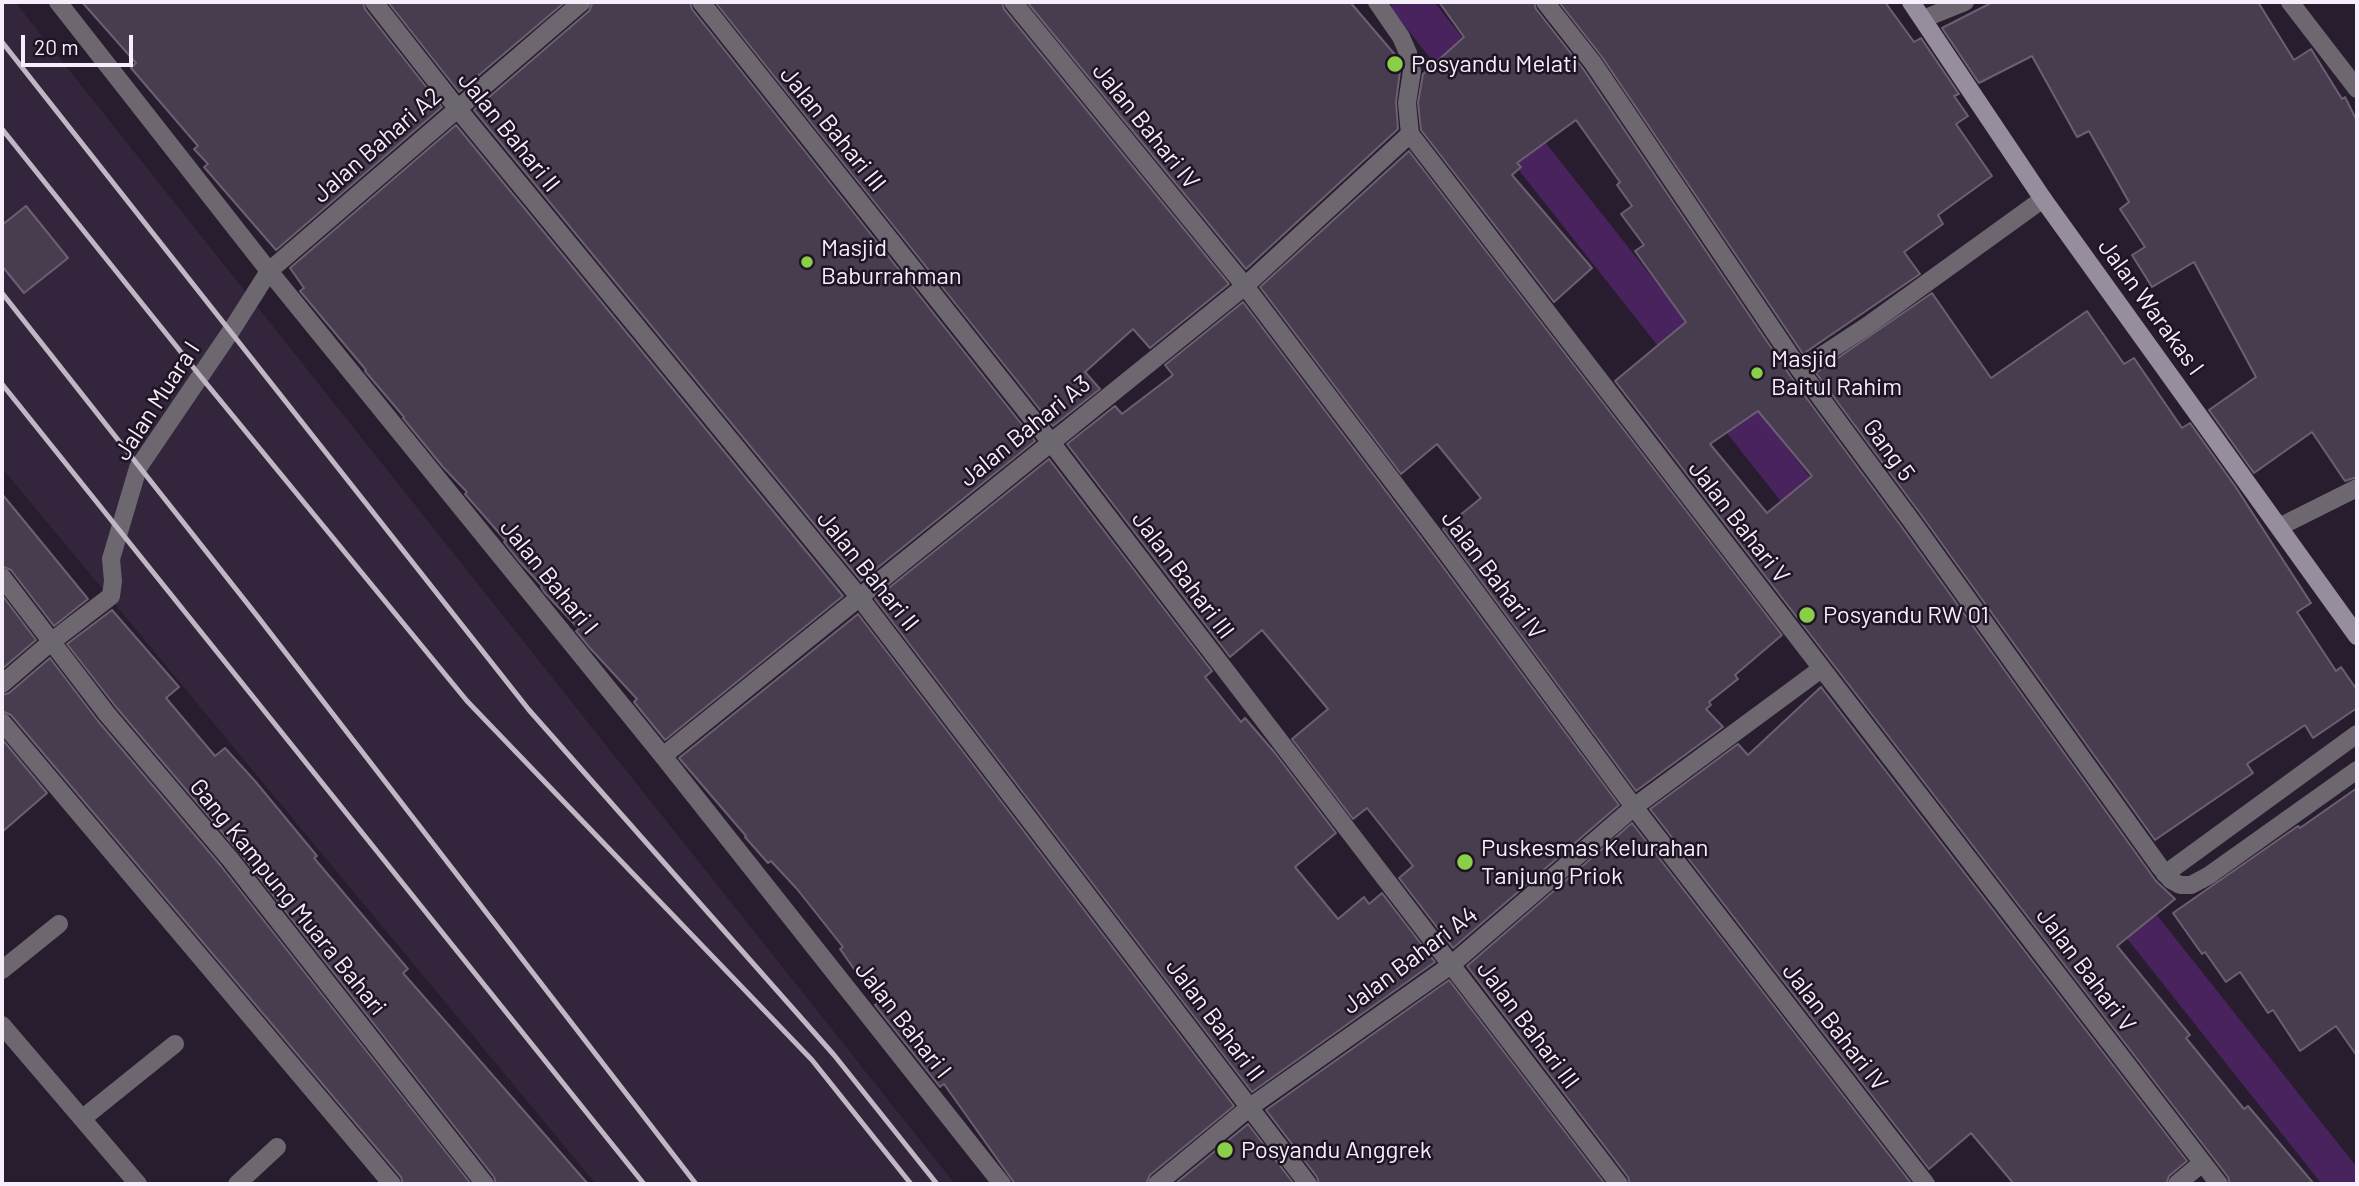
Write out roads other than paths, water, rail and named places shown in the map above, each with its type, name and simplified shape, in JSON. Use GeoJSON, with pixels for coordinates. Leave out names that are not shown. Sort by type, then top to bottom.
{"type":"FeatureCollection","features":[{"type":"Feature","properties":{"kind":"street","name":"Jalan Bahari I"},"geometry":{"type":"LineString","coordinates":[[58,2],[269,271],[663,756],[1002,1184]]}},
{"type":"Feature","properties":{"kind":"street","name":"Jalan Bahari II"},"geometry":{"type":"LineString","coordinates":[[373,2],[860,598],[1308,1184]]}},
{"type":"Feature","properties":{"kind":"street","name":"Jalan Bahari A2"},"geometry":{"type":"LineString","coordinates":[[269,271],[582,2]]}},
{"type":"Feature","properties":{"kind":"street","name":"Jalan Bahari III"},"geometry":{"type":"LineString","coordinates":[[701,2],[1050,441],[1619,1184]]}},
{"type":"Feature","properties":{"kind":"street","name":"Jalan Bahari IV"},"geometry":{"type":"LineString","coordinates":[[1013,2],[1244,286],[1436,538],[1634,807],[1926,1184]]}},
{"type":"Feature","properties":{"kind":"street"},"geometry":{"type":"LineString","coordinates":[[1377,2],[1401,37],[1408,53],[1412,71],[1407,103],[1410,134]]}},
{"type":"Feature","properties":{"kind":"street","name":"Gang 5"},"geometry":{"type":"LineString","coordinates":[[1545,2],[1593,63],[1800,370],[2171,880],[2180,885],[2191,885],[2208,876],[2357,770]]}},
{"type":"Feature","properties":{"kind":"street","name":"Jalan Warakas I"},"geometry":{"type":"LineString","coordinates":[[1911,2],[2043,199],[2357,636]]}},
{"type":"Feature","properties":{"kind":"street"},"geometry":{"type":"LineString","coordinates":[[1923,19],[1965,2]]}},
{"type":"Feature","properties":{"kind":"street"},"geometry":{"type":"LineString","coordinates":[[2290,2],[2357,89]]}},
{"type":"Feature","properties":{"kind":"street","name":"Jalan Bahari A3"},"geometry":{"type":"LineString","coordinates":[[663,756],[1244,286],[1410,134]]}},
{"type":"Feature","properties":{"kind":"street","name":"Jalan Bahari V"},"geometry":{"type":"LineString","coordinates":[[1410,134],[2219,1184]]}},
{"type":"Feature","properties":{"kind":"street"},"geometry":{"type":"LineString","coordinates":[[1800,370],[1878,318],[2043,199]]}},
{"type":"Feature","properties":{"kind":"street","name":"Jalan Muara I"},"geometry":{"type":"LineString","coordinates":[[2,684],[111,596],[111,559],[138,468],[269,271]]}},
{"type":"Feature","properties":{"kind":"street"},"geometry":{"type":"LineString","coordinates":[[2279,527],[2357,488]]}},
{"type":"Feature","properties":{"kind":"street","name":"Gang Kampung Muara Bahari"},"geometry":{"type":"LineString","coordinates":[[2,577],[107,714],[230,859],[485,1184]]}},
{"type":"Feature","properties":{"kind":"street","name":"Jalan Bahari A4"},"geometry":{"type":"LineString","coordinates":[[1157,1184],[1250,1107],[1451,965],[1634,807],[1821,669]]}},
{"type":"Feature","properties":{"kind":"street"},"geometry":{"type":"LineString","coordinates":[[2,722],[392,1184]]}},
{"type":"Feature","properties":{"kind":"street"},"geometry":{"type":"LineString","coordinates":[[2165,874],[2357,734]]}},
{"type":"Feature","properties":{"kind":"street"},"geometry":{"type":"LineString","coordinates":[[2,970],[59,924]]}},
{"type":"Feature","properties":{"kind":"street"},"geometry":{"type":"LineString","coordinates":[[2,1025],[138,1184]]}},
{"type":"Feature","properties":{"kind":"street"},"geometry":{"type":"LineString","coordinates":[[83,1118],[175,1044]]}},
{"type":"Feature","properties":{"kind":"street"},"geometry":{"type":"LineString","coordinates":[[237,1184],[277,1147]]}},
{"type":"Feature","properties":{"kind":"street"},"geometry":{"type":"LineString","coordinates":[[2177,1184],[2202,1163]]}},
{"type":"Feature","properties":{"kind":"waterway"},"geometry":{"type":"LineString","coordinates":[[1410,2],[1827,529]]}},
{"type":"Feature","properties":{"kind":"waterway"},"geometry":{"type":"LineString","coordinates":[[2108,884],[2346,1184]]}},
{"type":"Feature","properties":{"kind":"railway"},"geometry":{"type":"LineString","coordinates":[[2,42],[529,710],[834,1055],[937,1184]]}},
{"type":"Feature","properties":{"kind":"railway"},"geometry":{"type":"LineString","coordinates":[[2,129],[467,701],[812,1060],[911,1184]]}},
{"type":"Feature","properties":{"kind":"railway"},"geometry":{"type":"LineString","coordinates":[[2,293],[258,617],[696,1184]]}},
{"type":"Feature","properties":{"kind":"railway"},"geometry":{"type":"LineString","coordinates":[[2,384],[644,1184]]}},
{"type":"Feature","properties":{"kind":"place","name":"Posyandu Melati"},"geometry":{"type":"Point","coordinates":[1395,64]}},
{"type":"Feature","properties":{"kind":"place","name":"Masjid Baburrahman"},"geometry":{"type":"Point","coordinates":[807,262]}},
{"type":"Feature","properties":{"kind":"place","name":"Masjid Baitul Rahim"},"geometry":{"type":"Point","coordinates":[1757,373]}},
{"type":"Feature","properties":{"kind":"place","name":"Posyandu RW 01"},"geometry":{"type":"Point","coordinates":[1807,615]}},
{"type":"Feature","properties":{"kind":"place","name":"Puskesmas Kelurahan Tanjung Priok"},"geometry":{"type":"Point","coordinates":[1465,862]}},
{"type":"Feature","properties":{"kind":"place","name":"Posyandu Anggrek"},"geometry":{"type":"Point","coordinates":[1225,1150]}}]}
